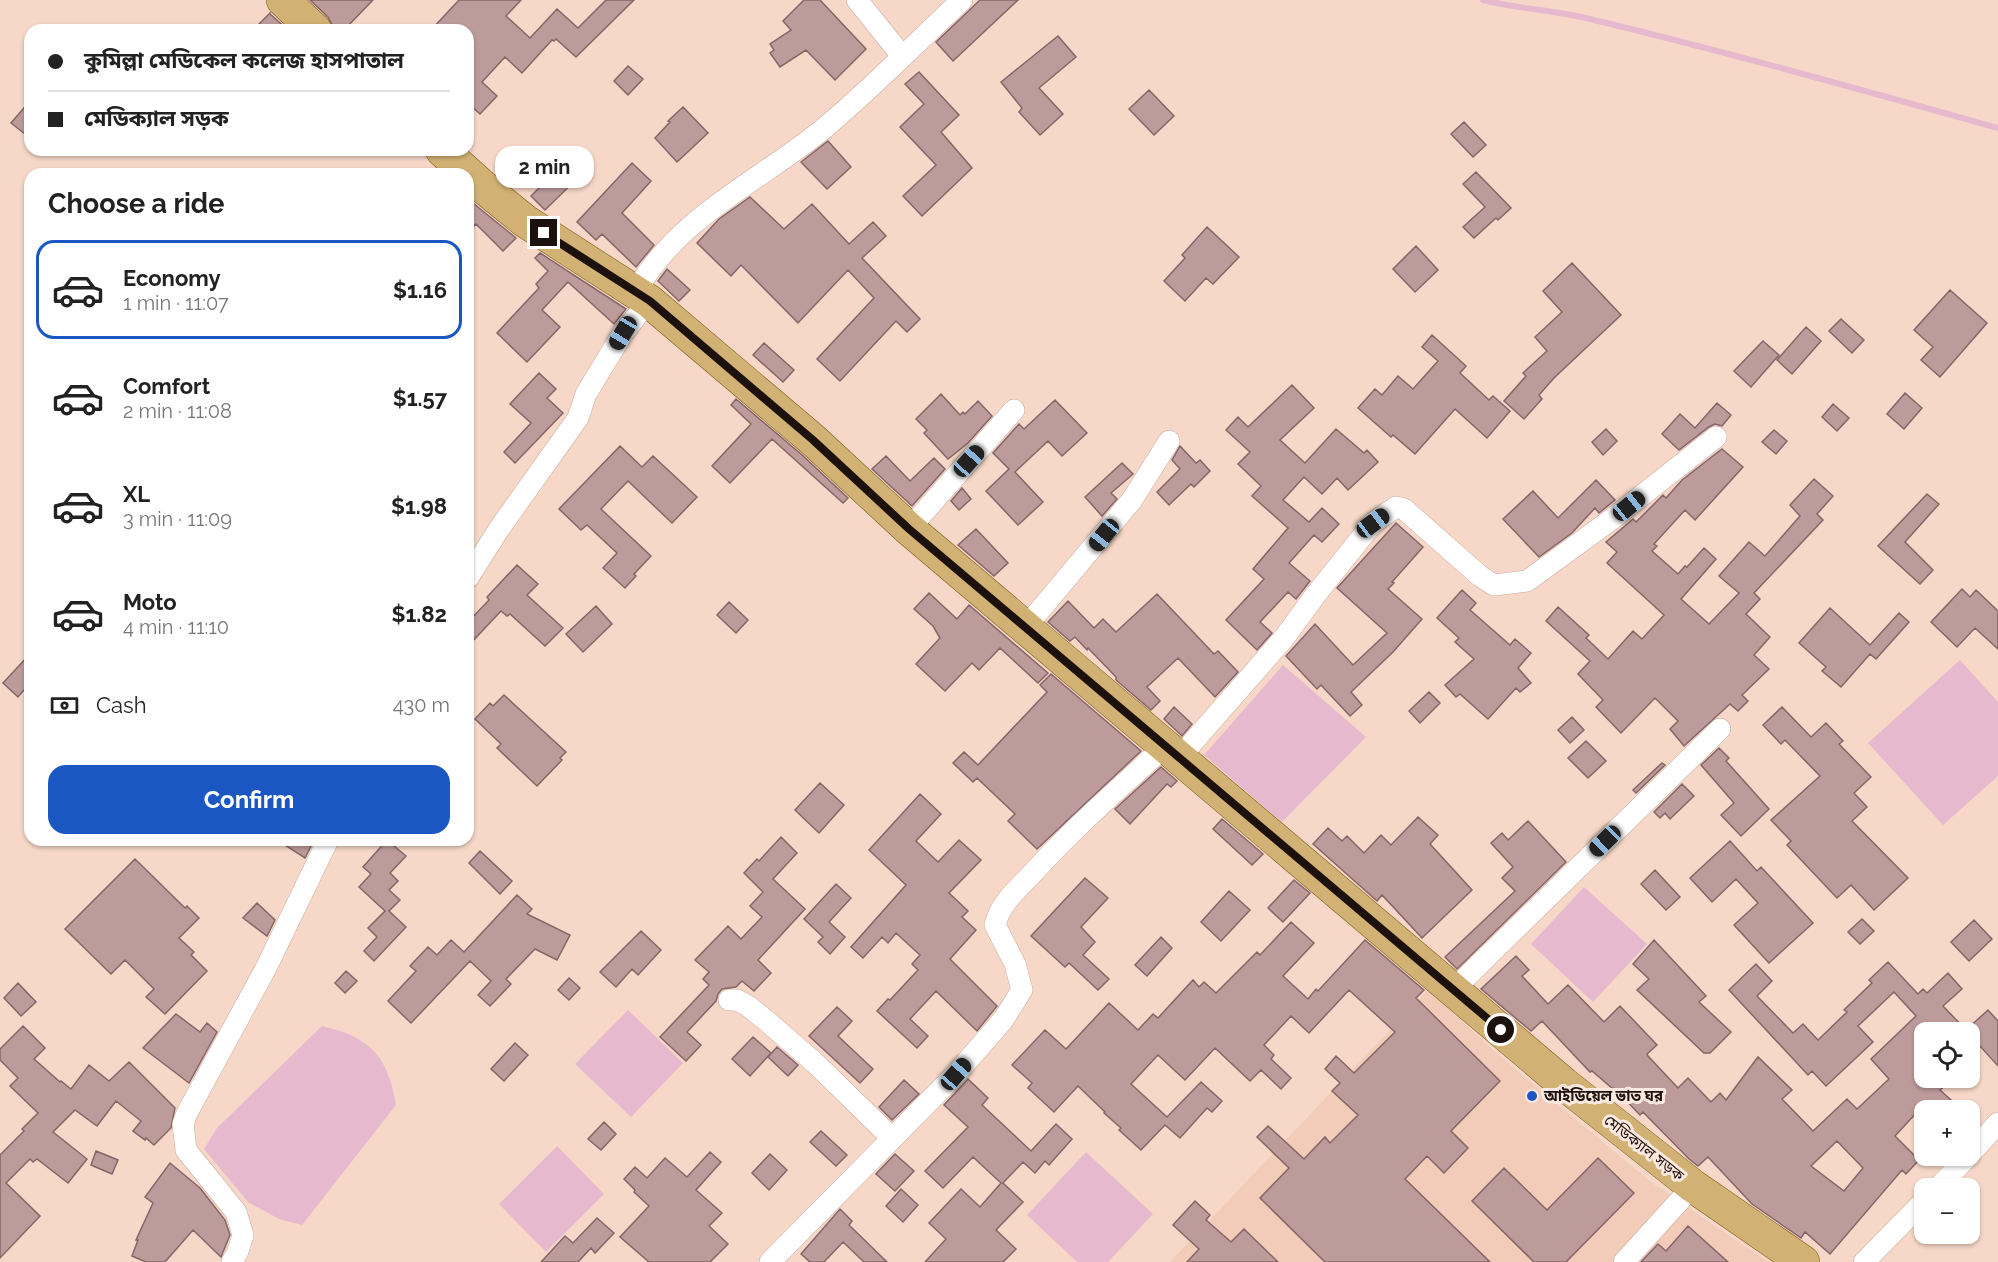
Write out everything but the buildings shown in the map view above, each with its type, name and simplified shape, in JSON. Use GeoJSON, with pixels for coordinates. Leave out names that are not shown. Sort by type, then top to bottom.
{"type":"FeatureCollection","features":[{"type":"Feature","properties":{"kind":"main road"},"geometry":{"type":"LineString","coordinates":[[283,0],[309,24]]}},
{"type":"Feature","properties":{"kind":"main road","name":"মেডিক্যাল সড়ক"},"geometry":{"type":"LineString","coordinates":[[449,156],[462,168]]}},
{"type":"Feature","properties":{"kind":"main road","name":"মেডিক্যাল সড়ক"},"geometry":{"type":"LineString","coordinates":[[474,179],[525,221],[643,296],[813,440],[909,529],[1564,1084],[1693,1186],[1803,1262]]}},
{"type":"Feature","properties":{"kind":"street"},"geometry":{"type":"LineString","coordinates":[[857,0],[902,56]]}},
{"type":"Feature","properties":{"kind":"street"},"geometry":{"type":"LineString","coordinates":[[474,568],[505,519],[578,418],[586,394],[643,296],[648,270],[667,246],[718,204],[827,126],[962,0]]}},
{"type":"Feature","properties":{"kind":"street"},"geometry":{"type":"LineString","coordinates":[[909,529],[1014,410]]}},
{"type":"Feature","properties":{"kind":"street"},"geometry":{"type":"LineString","coordinates":[[770,1262],[956,1074],[1003,1020],[1022,990],[1015,964],[995,925],[1005,903],[1056,847],[1172,752],[1284,638],[1373,523],[1396,507],[1404,509],[1480,576],[1494,585],[1527,581],[1612,519],[1716,437]]}},
{"type":"Feature","properties":{"kind":"street"},"geometry":{"type":"LineString","coordinates":[[1025,628],[1076,570],[1132,500],[1169,441]]}},
{"type":"Feature","properties":{"kind":"street"},"geometry":{"type":"LineString","coordinates":[[1453,990],[1720,729]]}},
{"type":"Feature","properties":{"kind":"street"},"geometry":{"type":"LineString","coordinates":[[232,1262],[243,1235],[236,1212],[186,1150],[183,1124],[267,968],[325,846]]}},
{"type":"Feature","properties":{"kind":"street"},"geometry":{"type":"LineString","coordinates":[[729,1000],[743,1003],[768,1022],[815,1063],[891,1138]]}},
{"type":"Feature","properties":{"kind":"street"},"geometry":{"type":"LineString","coordinates":[[1980,1143],[1998,1123]]}},
{"type":"Feature","properties":{"kind":"street"},"geometry":{"type":"LineString","coordinates":[[1947,1178],[1959,1166]]}},
{"type":"Feature","properties":{"kind":"street"},"geometry":{"type":"LineString","coordinates":[[1624,1262],[1693,1186]]}},
{"type":"Feature","properties":{"kind":"street"},"geometry":{"type":"LineString","coordinates":[[1864,1262],[1914,1212]]}},
{"type":"Feature","properties":{"kind":"shaded area"},"geometry":{"type":"Polygon","coordinates":[[[1960,660],[1998,702],[1998,776],[1943,825],[1868,743],[1960,660]]]}},
{"type":"Feature","properties":{"kind":"shaded area"},"geometry":{"type":"Polygon","coordinates":[[[1283,665],[1366,737],[1282,822],[1204,755],[1283,665]]]}},
{"type":"Feature","properties":{"kind":"shaded area"},"geometry":{"type":"Polygon","coordinates":[[[1584,887],[1647,944],[1593,1002],[1531,944],[1584,887]]]}},
{"type":"Feature","properties":{"kind":"shaded area"},"geometry":{"type":"Polygon","coordinates":[[[1428,990],[1501,1057],[1651,1182],[1768,1262],[1170,1262],[1428,990]]]}},
{"type":"Feature","properties":{"kind":"shaded area"},"geometry":{"type":"Polygon","coordinates":[[[628,1010],[683,1063],[631,1117],[575,1064],[628,1010]]]}},
{"type":"Feature","properties":{"kind":"shaded area"},"geometry":{"type":"Polygon","coordinates":[[[322,1026],[353,1036],[374,1051],[388,1074],[396,1105],[302,1225],[279,1219],[248,1202],[204,1149],[217,1128],[322,1026]]]}},
{"type":"Feature","properties":{"kind":"shaded area"},"geometry":{"type":"Polygon","coordinates":[[[557,1146],[604,1194],[546,1252],[499,1204],[557,1146]]]}},
{"type":"Feature","properties":{"kind":"shaded area"},"geometry":{"type":"Polygon","coordinates":[[[1086,1152],[1153,1214],[1108,1262],[1077,1262],[1027,1215],[1086,1152]]]}},
{"type":"Feature","properties":{"kind":"waterway"},"geometry":{"type":"LineString","coordinates":[[1483,0],[1577,16],[1998,128]]}},
{"type":"Feature","properties":{"kind":"place","name":"আইডিয়েল ভাত ঘর"},"geometry":{"type":"Point","coordinates":[1532,1096]}},
{"type":"Feature","properties":{"kind":"route"},"geometry":{"type":"LineString","coordinates":[[544,233],[650,301],[813,440],[909,529],[1501,1030]]}}]}
